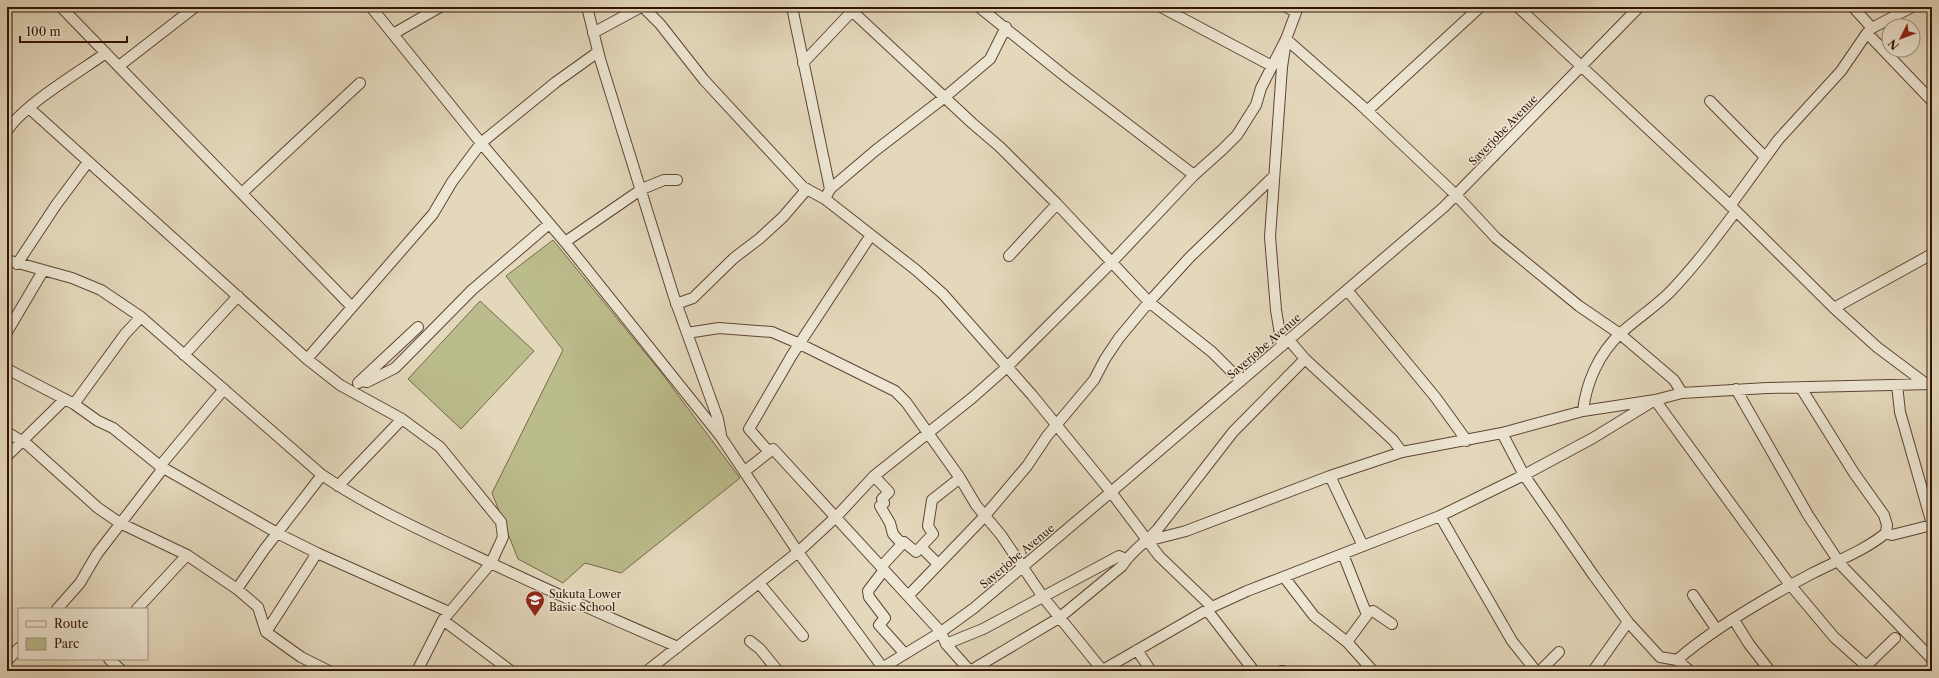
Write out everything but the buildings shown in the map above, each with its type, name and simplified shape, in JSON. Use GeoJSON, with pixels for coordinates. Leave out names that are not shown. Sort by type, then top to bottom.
{"type":"FeatureCollection","features":[{"type":"Feature","properties":{"kind":"street"},"geometry":{"type":"LineString","coordinates":[[61,7],[351,306]]}},
{"type":"Feature","properties":{"kind":"street"},"geometry":{"type":"LineString","coordinates":[[119,66],[195,7]]}},
{"type":"Feature","properties":{"kind":"street"},"geometry":{"type":"LineString","coordinates":[[371,7],[481,143],[565,242],[721,437],[798,552],[880,670]]}},
{"type":"Feature","properties":{"kind":"street"},"geometry":{"type":"LineString","coordinates":[[393,34],[440,7]]}},
{"type":"Feature","properties":{"kind":"street"},"geometry":{"type":"LineString","coordinates":[[587,7],[598,52],[642,189],[676,304],[718,419],[721,437]]}},
{"type":"Feature","properties":{"kind":"street"},"geometry":{"type":"LineString","coordinates":[[593,33],[642,7],[660,24],[704,80],[803,187],[825,199],[916,270],[943,294],[1007,366],[1056,425],[1111,492],[1159,556],[1210,609],[1254,671]]}},
{"type":"Feature","properties":{"kind":"street"},"geometry":{"type":"LineString","coordinates":[[792,7],[830,189]]}},
{"type":"Feature","properties":{"kind":"street"},"geometry":{"type":"LineString","coordinates":[[979,7],[1006,27],[1066,77],[1194,176]]}},
{"type":"Feature","properties":{"kind":"street"},"geometry":{"type":"LineString","coordinates":[[1161,7],[1272,66]]}},
{"type":"Feature","properties":{"kind":"street"},"geometry":{"type":"LineString","coordinates":[[647,671],[798,552],[836,517],[874,476],[928,434],[1007,366],[1111,263],[1194,176],[1237,135],[1256,105],[1261,88],[1286,39],[1297,10],[1286,7]]}},
{"type":"Feature","properties":{"kind":"street"},"geometry":{"type":"LineString","coordinates":[[1366,111],[1480,7]]}},
{"type":"Feature","properties":{"kind":"street"},"geometry":{"type":"LineString","coordinates":[[1518,7],[1733,209],[1834,308],[1877,346],[1928,384]]}},
{"type":"Feature","properties":{"kind":"street","name":"Sayerjobe Avenue"},"geometry":{"type":"LineString","coordinates":[[880,670],[941,632],[1023,566],[1286,343],[1456,195],[1639,7]]}},
{"type":"Feature","properties":{"kind":"street"},"geometry":{"type":"LineString","coordinates":[[1853,7],[1870,31],[1932,101]]}},
{"type":"Feature","properties":{"kind":"street"},"geometry":{"type":"LineString","coordinates":[[1583,411],[1585,394],[1598,363],[1620,334],[1669,293],[1699,259],[1733,209],[1765,156],[1841,71],[1870,31],[1912,7]]}},
{"type":"Feature","properties":{"kind":"street"},"geometry":{"type":"LineString","coordinates":[[803,63],[853,8],[972,123],[1000,147],[1057,204],[1149,302],[1212,352],[1241,381]]}},
{"type":"Feature","properties":{"kind":"street"},"geometry":{"type":"LineString","coordinates":[[825,199],[830,189],[876,150],[945,97],[990,59],[1006,27]]}},
{"type":"Feature","properties":{"kind":"street"},"geometry":{"type":"LineString","coordinates":[[1286,39],[1456,195],[1496,238],[1579,306],[1620,334],[1674,380],[1682,393]]}},
{"type":"Feature","properties":{"kind":"street"},"geometry":{"type":"LineString","coordinates":[[1286,39],[1282,67],[1270,237],[1276,310],[1286,343],[1393,440],[1402,452]]}},
{"type":"Feature","properties":{"kind":"street"},"geometry":{"type":"LineString","coordinates":[[307,358],[433,214],[452,182],[481,143],[556,82],[598,52]]}},
{"type":"Feature","properties":{"kind":"street"},"geometry":{"type":"LineString","coordinates":[[7,131],[10,120],[106,53]]}},
{"type":"Feature","properties":{"kind":"street"},"geometry":{"type":"LineString","coordinates":[[242,193],[360,83]]}},
{"type":"Feature","properties":{"kind":"street"},"geometry":{"type":"LineString","coordinates":[[1710,101],[1765,156]]}},
{"type":"Feature","properties":{"kind":"street"},"geometry":{"type":"LineString","coordinates":[[29,108],[307,358],[340,385],[402,419],[440,447],[501,522],[503,537],[491,563],[446,616],[417,671]]}},
{"type":"Feature","properties":{"kind":"street"},"geometry":{"type":"LineString","coordinates":[[17,264],[56,205],[88,162]]}},
{"type":"Feature","properties":{"kind":"street"},"geometry":{"type":"LineString","coordinates":[[908,596],[984,515],[1027,466],[1056,425],[1094,380],[1105,359],[1119,338],[1149,302],[1190,257],[1274,176]]}},
{"type":"Feature","properties":{"kind":"street"},"geometry":{"type":"LineString","coordinates":[[565,242],[642,189],[664,180],[677,180]]}},
{"type":"Feature","properties":{"kind":"street"},"geometry":{"type":"LineString","coordinates":[[676,304],[693,298],[734,258],[759,239],[783,217],[807,189]]}},
{"type":"Feature","properties":{"kind":"street"},"geometry":{"type":"LineString","coordinates":[[1008,256],[1057,204]]}},
{"type":"Feature","properties":{"kind":"street"},"geometry":{"type":"LineString","coordinates":[[360,381],[367,382],[395,368],[472,290],[549,224]]}},
{"type":"Feature","properties":{"kind":"street"},"geometry":{"type":"LineString","coordinates":[[769,452],[748,429],[792,355],[871,235]]}},
{"type":"Feature","properties":{"kind":"street"},"geometry":{"type":"LineString","coordinates":[[1834,308],[1932,254]]}},
{"type":"Feature","properties":{"kind":"street"},"geometry":{"type":"LineString","coordinates":[[7,260],[72,278],[101,290],[141,317],[322,475],[338,486],[397,518],[589,610],[678,647]]}},
{"type":"Feature","properties":{"kind":"street"},"geometry":{"type":"LineString","coordinates":[[7,332],[43,270]]}},
{"type":"Feature","properties":{"kind":"street"},"geometry":{"type":"LineString","coordinates":[[1347,290],[1436,398],[1466,440]]}},
{"type":"Feature","properties":{"kind":"street"},"geometry":{"type":"LineString","coordinates":[[184,355],[238,296]]}},
{"type":"Feature","properties":{"kind":"street"},"geometry":{"type":"LineString","coordinates":[[7,456],[70,401],[125,334],[141,317]]}},
{"type":"Feature","properties":{"kind":"street"},"geometry":{"type":"LineString","coordinates":[[351,390],[418,327]]}},
{"type":"Feature","properties":{"kind":"street"},"geometry":{"type":"LineString","coordinates":[[687,333],[719,328],[772,332],[800,344],[895,391],[906,402],[960,478],[984,515],[1023,566],[1043,597],[1102,671],[1210,609],[1284,577],[1440,516],[1524,475],[1593,438],[1655,400]]}},
{"type":"Feature","properties":{"kind":"street"},"geometry":{"type":"LineString","coordinates":[[745,471],[773,449],[941,632],[946,644],[970,671],[1059,618],[1122,566],[1126,559],[1147,541],[1233,432],[1305,359]]}},
{"type":"Feature","properties":{"kind":"street"},"geometry":{"type":"LineString","coordinates":[[7,368],[70,401],[98,421],[113,428],[160,466],[279,534],[317,554],[446,616],[511,671]]}},
{"type":"Feature","properties":{"kind":"street"},"geometry":{"type":"LineString","coordinates":[[1147,541],[1186,531],[1330,476],[1402,452],[1502,433],[1583,411],[1655,400],[1682,393],[1736,389],[1928,384]]}},
{"type":"Feature","properties":{"kind":"street"},"geometry":{"type":"LineString","coordinates":[[1886,533],[1892,535],[1932,524],[1900,412],[1897,385]]}},
{"type":"Feature","properties":{"kind":"street"},"geometry":{"type":"LineString","coordinates":[[1677,660],[1698,642],[1791,585],[1873,543],[1886,533],[1887,525],[1884,515],[1854,473],[1801,388]]}},
{"type":"Feature","properties":{"kind":"street"},"geometry":{"type":"LineString","coordinates":[[58,608],[80,583],[97,554],[160,472],[160,466],[224,389]]}},
{"type":"Feature","properties":{"kind":"street"},"geometry":{"type":"LineString","coordinates":[[1736,389],[1808,515],[1838,560],[1932,659]]}},
{"type":"Feature","properties":{"kind":"street"},"geometry":{"type":"LineString","coordinates":[[1655,400],[1791,585],[1834,637],[1866,669],[1895,638]]}},
{"type":"Feature","properties":{"kind":"street"},"geometry":{"type":"LineString","coordinates":[[338,486],[402,419]]}},
{"type":"Feature","properties":{"kind":"street"},"geometry":{"type":"LineString","coordinates":[[7,432],[38,453],[98,508],[120,523],[187,555],[237,590],[258,607],[266,632],[301,657],[329,671]]}},
{"type":"Feature","properties":{"kind":"street"},"geometry":{"type":"LineString","coordinates":[[1502,433],[1524,475],[1628,622],[1660,657],[1677,660],[1690,671]]}},
{"type":"Feature","properties":{"kind":"street"},"geometry":{"type":"LineString","coordinates":[[237,590],[264,550],[279,534],[322,475]]}},
{"type":"Feature","properties":{"kind":"street"},"geometry":{"type":"LineString","coordinates":[[874,476],[889,492],[882,499],[884,503],[880,506],[890,523],[893,534],[902,544],[904,542],[916,552],[933,534],[928,526],[932,500],[960,478]]}},
{"type":"Feature","properties":{"kind":"street"},"geometry":{"type":"LineString","coordinates":[[1330,476],[1363,546]]}},
{"type":"Feature","properties":{"kind":"street"},"geometry":{"type":"LineString","coordinates":[[1440,516],[1512,641],[1536,671]]}},
{"type":"Feature","properties":{"kind":"street"},"geometry":{"type":"LineString","coordinates":[[902,544],[882,568],[868,591],[869,597],[885,618],[879,625],[905,654]]}},
{"type":"Feature","properties":{"kind":"street"},"geometry":{"type":"LineString","coordinates":[[921,547],[938,564]]}},
{"type":"Feature","properties":{"kind":"street"},"geometry":{"type":"LineString","coordinates":[[266,632],[317,554]]}},
{"type":"Feature","properties":{"kind":"street"},"geometry":{"type":"LineString","coordinates":[[1343,554],[1367,613],[1347,642]]}},
{"type":"Feature","properties":{"kind":"street"},"geometry":{"type":"LineString","coordinates":[[137,608],[187,555]]}},
{"type":"Feature","properties":{"kind":"street"},"geometry":{"type":"LineString","coordinates":[[946,644],[983,629],[1119,556],[1126,559]]}},
{"type":"Feature","properties":{"kind":"street"},"geometry":{"type":"LineString","coordinates":[[1284,577],[1314,616],[1347,642],[1373,671]]}},
{"type":"Feature","properties":{"kind":"street"},"geometry":{"type":"LineString","coordinates":[[759,583],[803,636]]}},
{"type":"Feature","properties":{"kind":"street"},"geometry":{"type":"LineString","coordinates":[[1694,595],[1717,630]]}},
{"type":"Feature","properties":{"kind":"street"},"geometry":{"type":"LineString","coordinates":[[1367,613],[1374,611],[1392,624]]}},
{"type":"Feature","properties":{"kind":"street"},"geometry":{"type":"LineString","coordinates":[[1734,620],[1749,644],[1770,671]]}},
{"type":"Feature","properties":{"kind":"street"},"geometry":{"type":"LineString","coordinates":[[1593,671],[1628,622]]}},
{"type":"Feature","properties":{"kind":"street"},"geometry":{"type":"LineString","coordinates":[[750,641],[760,648],[778,671]]}},
{"type":"Feature","properties":{"kind":"street"},"geometry":{"type":"LineString","coordinates":[[7,661],[18,649]]}},
{"type":"Feature","properties":{"kind":"street"},"geometry":{"type":"LineString","coordinates":[[1137,650],[1151,671]]}},
{"type":"Feature","properties":{"kind":"street"},"geometry":{"type":"LineString","coordinates":[[1540,671],[1559,652]]}},
{"type":"Feature","properties":{"kind":"street"},"geometry":{"type":"LineString","coordinates":[[110,660],[122,671]]}},
{"type":"Feature","properties":{"kind":"green space"},"geometry":{"type":"Polygon","coordinates":[[[553,240],[660,371],[740,478],[621,573],[585,563],[563,583],[518,559],[492,493],[563,350],[506,276],[553,240]]]}},
{"type":"Feature","properties":{"kind":"green space"},"geometry":{"type":"Polygon","coordinates":[[[480,301],[534,351],[461,429],[408,379],[480,301]]]}},
{"type":"Feature","properties":{"kind":"place","name":"Sukuta Lower Basic School"},"geometry":{"type":"Point","coordinates":[535,617]}}]}
